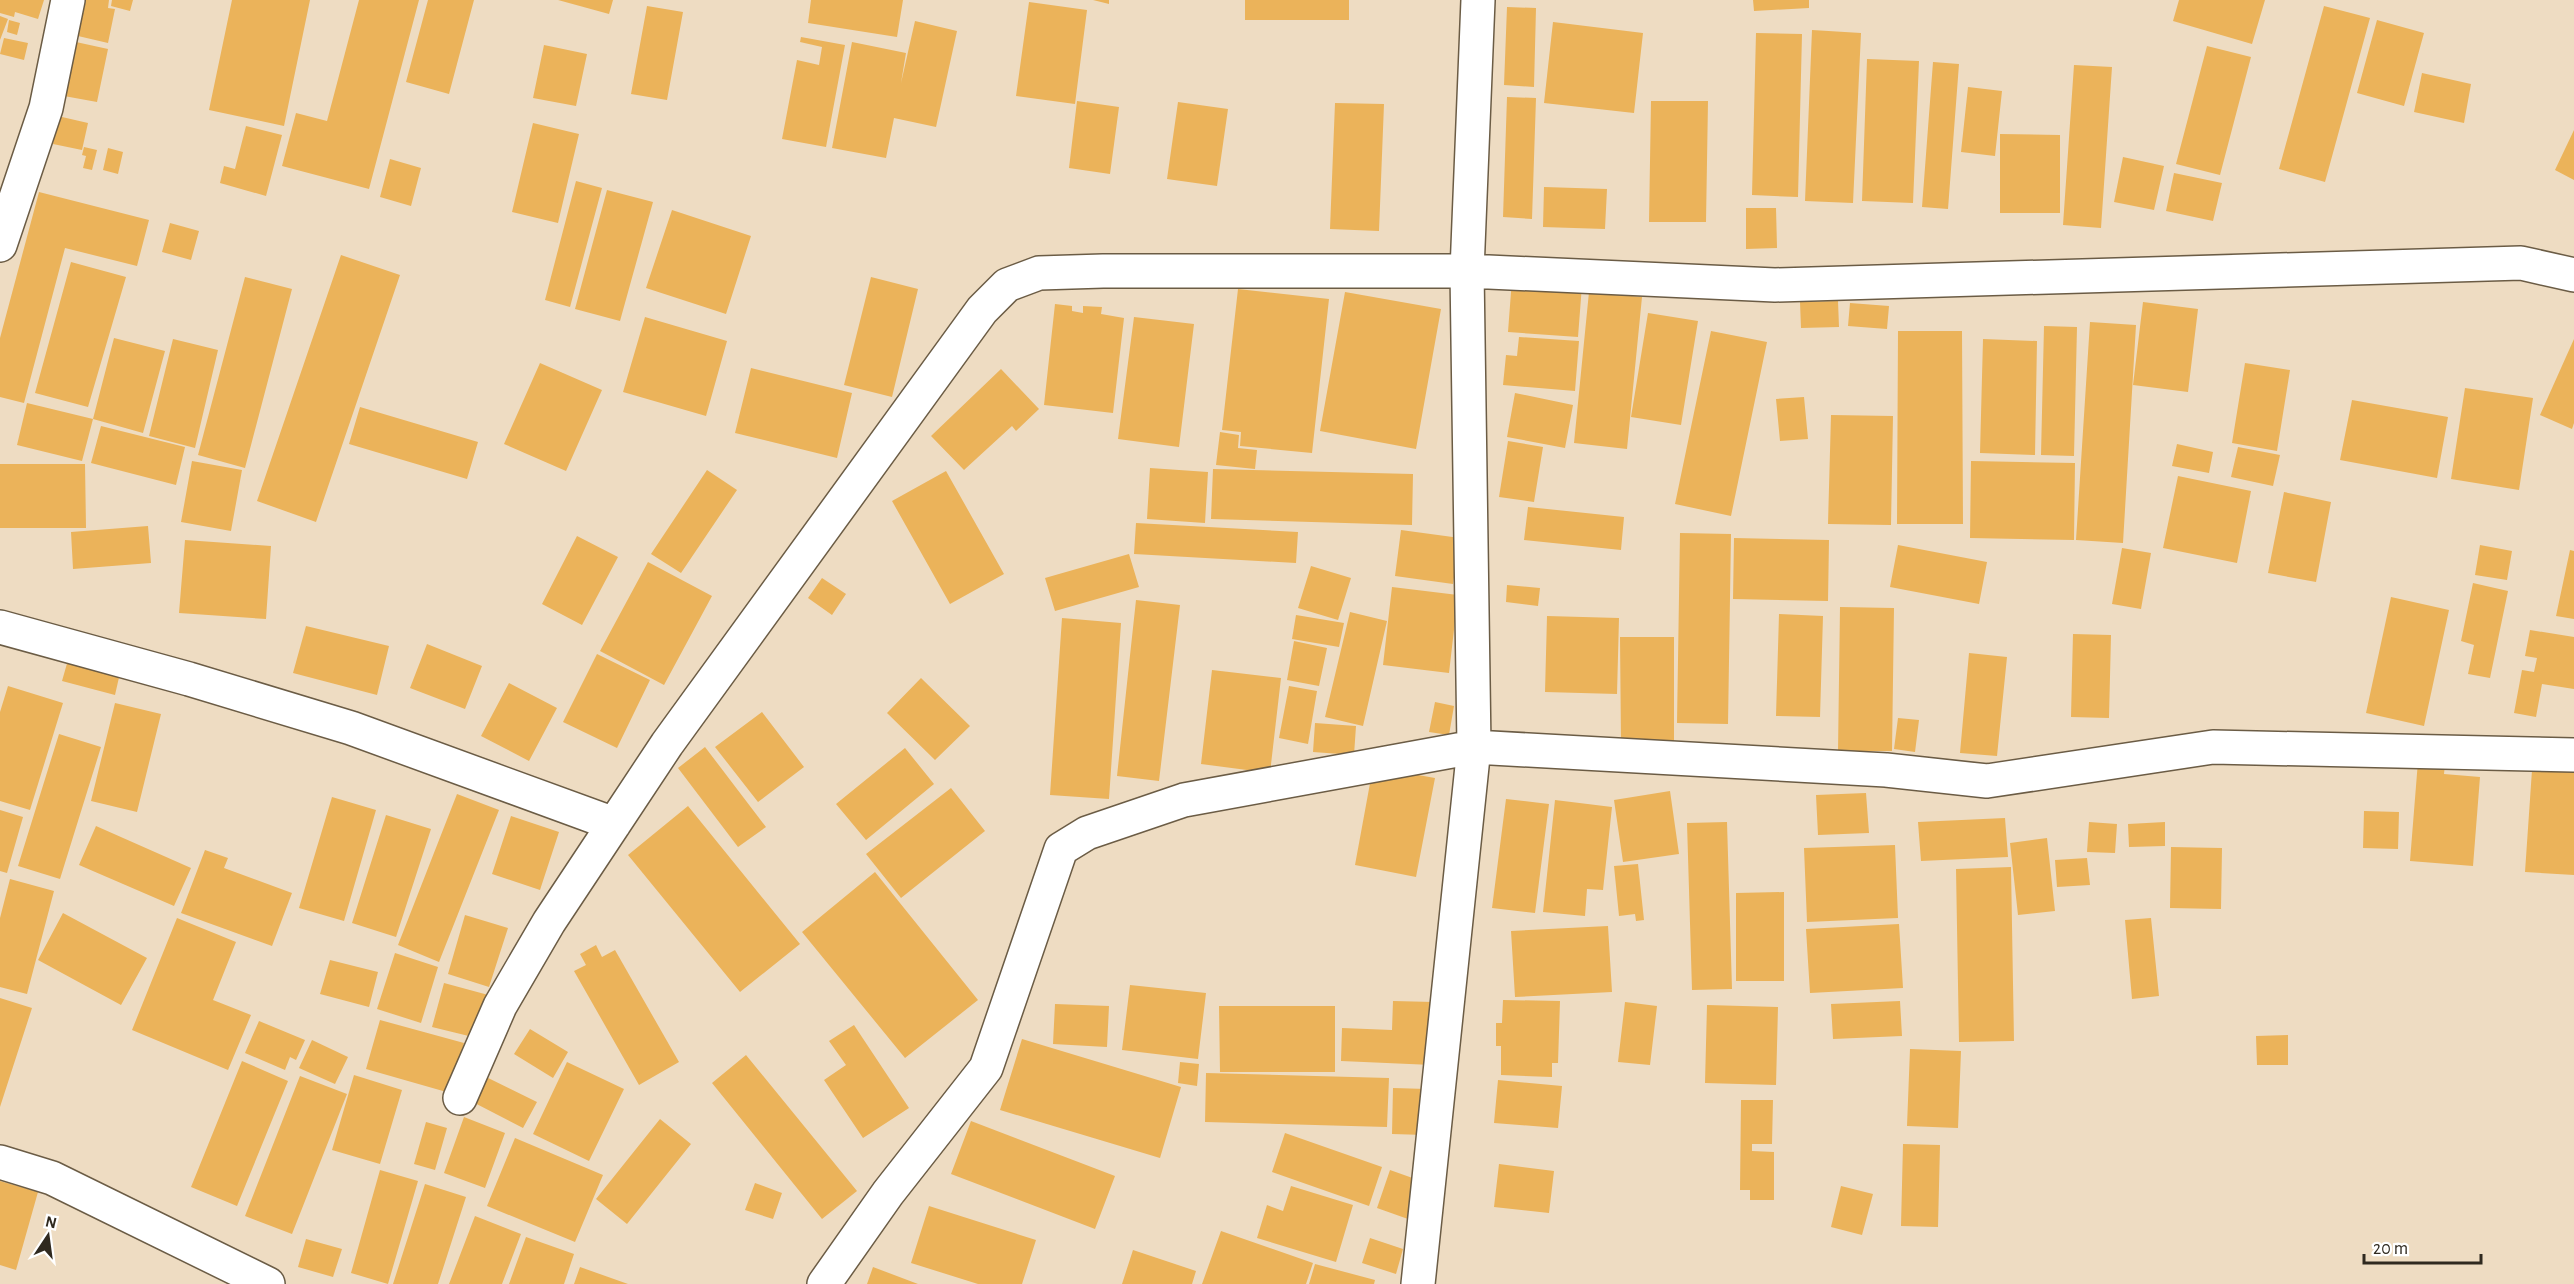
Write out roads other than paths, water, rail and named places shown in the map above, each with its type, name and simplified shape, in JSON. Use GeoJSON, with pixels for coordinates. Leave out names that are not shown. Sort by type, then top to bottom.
{"type":"FeatureCollection","features":[{"type":"Feature","properties":{"kind":"street"},"geometry":{"type":"LineString","coordinates":[[0,242],[46,108],[68,0]]}},
{"type":"Feature","properties":{"kind":"street"},"geometry":{"type":"LineString","coordinates":[[1418,1284],[1474,747],[1467,271],[1478,0]]}},
{"type":"Feature","properties":{"kind":"street"},"geometry":{"type":"LineString","coordinates":[[460,1098],[500,1006],[549,922],[614,824],[680,726],[968,329],[982,310],[1007,285],[1039,273],[1103,271],[1467,271],[1774,285],[2521,263],[2574,275]]}},
{"type":"Feature","properties":{"kind":"street"},"geometry":{"type":"LineString","coordinates":[[0,627],[189,679],[351,728],[614,824]]}},
{"type":"Feature","properties":{"kind":"street"},"geometry":{"type":"LineString","coordinates":[[824,1284],[888,1193],[986,1068],[1061,849],[1088,833],[1184,800],[1474,747],[1886,770],[1987,781],[2213,747],[2574,755]]}},
{"type":"Feature","properties":{"kind":"street"},"geometry":{"type":"LineString","coordinates":[[0,1162],[52,1178],[268,1284]]}}]}
